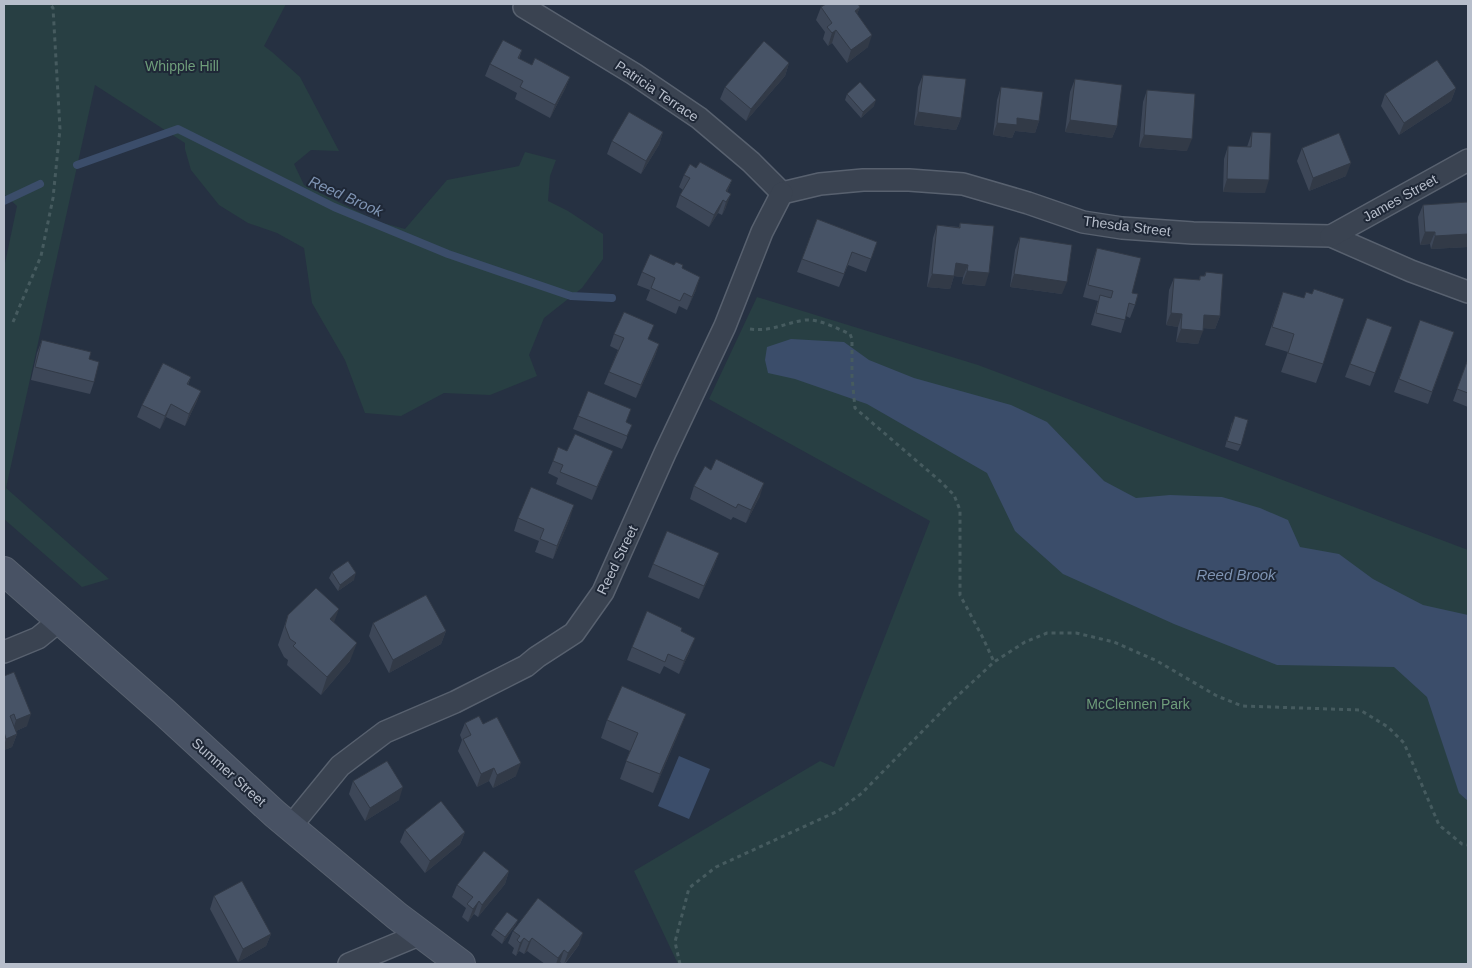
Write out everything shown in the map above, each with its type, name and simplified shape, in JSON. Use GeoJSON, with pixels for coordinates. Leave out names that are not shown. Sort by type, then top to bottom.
{"type":"FeatureCollection","features":[{"type":"Feature","properties":{"kind":"main road","name":"Summer Street"},"geometry":{"type":"LineString","coordinates":[[4,572],[291,826],[397,916],[461,964]]}},
{"type":"Feature","properties":{"kind":"street","name":"Patricia Terrace"},"geometry":{"type":"LineString","coordinates":[[526,4],[524,7],[634,74],[699,118],[751,162],[782,193]]}},
{"type":"Feature","properties":{"kind":"street","name":"James Street"},"geometry":{"type":"LineString","coordinates":[[1330,236],[1468,160]]}},
{"type":"Feature","properties":{"kind":"street","name":"Thesda Street"},"geometry":{"type":"LineString","coordinates":[[782,193],[820,184],[863,180],[909,180],[954,183],[1028,203],[1083,222],[1122,228],[1212,233],[1330,236],[1411,271],[1468,292]]}},
{"type":"Feature","properties":{"kind":"street","name":"Reed Street"},"geometry":{"type":"LineString","coordinates":[[291,826],[340,766],[385,732],[454,702],[526,666],[574,633],[603,592],[664,453],[725,326],[762,232],[782,193]]}},
{"type":"Feature","properties":{"kind":"street"},"geometry":{"type":"LineString","coordinates":[[4,652],[38,638],[59,621]]}},
{"type":"Feature","properties":{"kind":"street"},"geometry":{"type":"LineString","coordinates":[[348,964],[421,934]]}},
{"type":"Feature","properties":{"kind":"path"},"geometry":{"type":"LineString","coordinates":[[13,322],[41,256],[53,198],[60,129],[53,6],[50,4]]}},
{"type":"Feature","properties":{"kind":"path"},"geometry":{"type":"LineString","coordinates":[[725,326],[764,331],[806,320],[826,324],[850,334],[852,339],[853,402],[855,408],[954,495],[960,510],[960,596],[994,662]]}},
{"type":"Feature","properties":{"kind":"path"},"geometry":{"type":"LineString","coordinates":[[680,964],[675,942],[690,888],[716,867],[838,811],[862,793],[951,702],[994,662],[1025,642],[1047,633],[1076,633],[1114,642],[1157,660],[1217,696],[1242,706],[1360,710],[1388,727],[1404,743],[1439,825],[1462,844],[1468,845]]}},
{"type":"Feature","properties":{"kind":"green space","name":"Whipple Hill"},"geometry":{"type":"Polygon","coordinates":[[[4,4],[286,4],[264,46],[300,77],[339,151],[311,150],[294,164],[304,185],[379,222],[405,229],[447,180],[519,166],[525,152],[556,160],[550,176],[548,201],[568,211],[603,234],[603,259],[582,288],[544,318],[529,355],[537,376],[490,395],[444,393],[401,416],[365,413],[345,360],[312,303],[304,248],[277,233],[248,223],[219,205],[191,170],[185,143],[95,85],[6,488],[109,579],[82,587],[4,519],[4,268],[17,206],[4,194],[4,4]]]}},
{"type":"Feature","properties":{"kind":"green space","name":"McClennen Park"},"geometry":{"type":"Polygon","coordinates":[[[757,297],[978,365],[1468,550],[1468,964],[678,964],[634,871],[820,761],[834,767],[930,521],[709,399],[757,297]]]}},
{"type":"Feature","properties":{"kind":"water","name":"Reed Brook"},"geometry":{"type":"Polygon","coordinates":[[[791,339],[844,342],[869,360],[914,378],[1011,405],[1047,422],[1104,481],[1136,498],[1170,495],[1222,497],[1260,508],[1288,520],[1300,547],[1339,554],[1373,579],[1423,605],[1468,615],[1468,801],[1459,793],[1427,697],[1394,667],[1277,665],[1174,624],[1063,574],[1015,531],[987,473],[867,404],[795,379],[768,373],[765,360],[767,347],[791,339]]]}},
{"type":"Feature","properties":{"kind":"water"},"geometry":{"type":"Polygon","coordinates":[[[679,756],[710,769],[689,819],[658,806],[679,756]]]}},
{"type":"Feature","properties":{"kind":"building"},"geometry":{"type":"Polygon","coordinates":[[[826,4],[858,4],[860,7],[855,11],[872,35],[851,50],[836,30],[832,33],[827,27],[832,23],[821,7],[826,4]]]}},
{"type":"Feature","properties":{"kind":"building"},"geometry":{"type":"Polygon","coordinates":[[[503,40],[522,50],[518,58],[532,65],[535,58],[570,77],[555,105],[520,87],[523,81],[490,64],[503,40]]]}},
{"type":"Feature","properties":{"kind":"building"},"geometry":{"type":"Polygon","coordinates":[[[764,41],[789,63],[751,109],[725,87],[764,41]]]}},
{"type":"Feature","properties":{"kind":"building"},"geometry":{"type":"Polygon","coordinates":[[[1437,60],[1456,88],[1404,123],[1385,94],[1437,60]]]}},
{"type":"Feature","properties":{"kind":"building"},"geometry":{"type":"Polygon","coordinates":[[[923,75],[966,79],[961,118],[918,112],[923,75]]]}},
{"type":"Feature","properties":{"kind":"building"},"geometry":{"type":"Polygon","coordinates":[[[1075,79],[1122,85],[1117,126],[1070,120],[1075,79]]]}},
{"type":"Feature","properties":{"kind":"building"},"geometry":{"type":"Polygon","coordinates":[[[860,82],[876,100],[863,112],[847,94],[860,82]]]}},
{"type":"Feature","properties":{"kind":"building"},"geometry":{"type":"Polygon","coordinates":[[[1001,87],[1043,92],[1039,121],[1017,118],[1017,125],[997,123],[1001,87]]]}},
{"type":"Feature","properties":{"kind":"building"},"geometry":{"type":"Polygon","coordinates":[[[1147,90],[1195,94],[1192,139],[1144,135],[1147,90]]]}},
{"type":"Feature","properties":{"kind":"building"},"geometry":{"type":"Polygon","coordinates":[[[629,112],[663,132],[646,161],[612,141],[629,112]]]}},
{"type":"Feature","properties":{"kind":"building"},"geometry":{"type":"Polygon","coordinates":[[[1252,132],[1271,133],[1269,180],[1227,179],[1228,146],[1251,147],[1252,132]]]}},
{"type":"Feature","properties":{"kind":"building"},"geometry":{"type":"Polygon","coordinates":[[[1339,133],[1351,163],[1313,178],[1302,148],[1339,133]]]}},
{"type":"Feature","properties":{"kind":"building"},"geometry":{"type":"Polygon","coordinates":[[[700,162],[732,180],[726,191],[731,194],[726,202],[723,200],[714,215],[680,195],[690,178],[684,175],[690,164],[696,168],[700,162]]]}},
{"type":"Feature","properties":{"kind":"building"},"geometry":{"type":"Polygon","coordinates":[[[1468,202],[1468,234],[1435,236],[1435,232],[1425,232],[1423,205],[1468,202]]]}},
{"type":"Feature","properties":{"kind":"building"},"geometry":{"type":"Polygon","coordinates":[[[817,219],[877,242],[871,259],[852,252],[844,274],[802,259],[817,219]]]}},
{"type":"Feature","properties":{"kind":"building"},"geometry":{"type":"Polygon","coordinates":[[[960,223],[994,226],[989,273],[967,271],[968,265],[956,263],[954,276],[932,274],[937,225],[960,228],[960,223]]]}},
{"type":"Feature","properties":{"kind":"building"},"geometry":{"type":"Polygon","coordinates":[[[1020,237],[1072,245],[1067,282],[1014,274],[1020,237]]]}},
{"type":"Feature","properties":{"kind":"building"},"geometry":{"type":"Polygon","coordinates":[[[1097,248],[1141,258],[1132,293],[1138,294],[1135,305],[1129,303],[1125,320],[1096,313],[1100,295],[1111,298],[1113,291],[1088,285],[1097,248]]]}},
{"type":"Feature","properties":{"kind":"building"},"geometry":{"type":"Polygon","coordinates":[[[650,254],[674,265],[676,262],[683,265],[682,268],[700,277],[692,297],[684,293],[680,301],[651,288],[655,278],[642,272],[650,254]]]}},
{"type":"Feature","properties":{"kind":"building"},"geometry":{"type":"Polygon","coordinates":[[[1206,272],[1223,274],[1220,316],[1204,315],[1203,331],[1181,329],[1182,314],[1171,313],[1174,278],[1200,280],[1200,276],[1205,276],[1206,272]]]}},
{"type":"Feature","properties":{"kind":"building"},"geometry":{"type":"Polygon","coordinates":[[[1314,289],[1344,299],[1323,364],[1288,353],[1294,334],[1272,327],[1283,292],[1304,298],[1306,292],[1312,294],[1314,289]]]}},
{"type":"Feature","properties":{"kind":"building"},"geometry":{"type":"Polygon","coordinates":[[[624,312],[654,325],[648,339],[659,344],[641,385],[609,372],[624,338],[614,334],[624,312]]]}},
{"type":"Feature","properties":{"kind":"building"},"geometry":{"type":"Polygon","coordinates":[[[1367,318],[1392,327],[1375,373],[1350,364],[1367,318]]]}},
{"type":"Feature","properties":{"kind":"building"},"geometry":{"type":"Polygon","coordinates":[[[1420,320],[1454,332],[1432,392],[1399,379],[1420,320]]]}},
{"type":"Feature","properties":{"kind":"building"},"geometry":{"type":"Polygon","coordinates":[[[42,340],[91,352],[89,359],[99,362],[94,382],[35,367],[42,340]]]}},
{"type":"Feature","properties":{"kind":"building"},"geometry":{"type":"Polygon","coordinates":[[[1468,359],[1468,393],[1457,389],[1468,359]]]}},
{"type":"Feature","properties":{"kind":"building"},"geometry":{"type":"Polygon","coordinates":[[[163,363],[191,377],[187,384],[201,391],[189,414],[171,404],[165,416],[142,405],[163,363]]]}},
{"type":"Feature","properties":{"kind":"building"},"geometry":{"type":"Polygon","coordinates":[[[588,391],[631,409],[626,422],[632,425],[627,436],[578,416],[588,391]]]}},
{"type":"Feature","properties":{"kind":"building"},"geometry":{"type":"Polygon","coordinates":[[[1235,416],[1248,420],[1241,445],[1227,441],[1235,416]]]}},
{"type":"Feature","properties":{"kind":"building"},"geometry":{"type":"Polygon","coordinates":[[[575,434],[613,451],[597,487],[560,472],[563,465],[553,461],[558,447],[567,451],[575,434]]]}},
{"type":"Feature","properties":{"kind":"building"},"geometry":{"type":"Polygon","coordinates":[[[716,459],[764,483],[751,510],[738,504],[736,508],[694,486],[705,466],[711,470],[716,459]]]}},
{"type":"Feature","properties":{"kind":"building"},"geometry":{"type":"Polygon","coordinates":[[[531,487],[574,505],[557,546],[540,539],[544,529],[518,518],[531,487]]]}},
{"type":"Feature","properties":{"kind":"building"},"geometry":{"type":"Polygon","coordinates":[[[667,531],[719,553],[704,586],[653,564],[667,531]]]}},
{"type":"Feature","properties":{"kind":"building"},"geometry":{"type":"Polygon","coordinates":[[[348,561],[356,573],[340,585],[332,572],[348,561]]]}},
{"type":"Feature","properties":{"kind":"building"},"geometry":{"type":"Polygon","coordinates":[[[316,588],[339,609],[330,619],[357,643],[327,677],[293,646],[296,643],[290,639],[285,626],[288,615],[316,588]]]}},
{"type":"Feature","properties":{"kind":"building"},"geometry":{"type":"Polygon","coordinates":[[[426,595],[446,631],[393,660],[373,623],[426,595]]]}},
{"type":"Feature","properties":{"kind":"building"},"geometry":{"type":"Polygon","coordinates":[[[647,611],[682,628],[681,631],[695,638],[684,661],[668,654],[665,662],[632,647],[647,611]]]}},
{"type":"Feature","properties":{"kind":"building"},"geometry":{"type":"Polygon","coordinates":[[[14,672],[31,714],[16,720],[14,714],[10,716],[17,734],[6,739],[4,732],[4,676],[14,672]]]}},
{"type":"Feature","properties":{"kind":"building"},"geometry":{"type":"Polygon","coordinates":[[[622,686],[686,714],[660,774],[626,761],[638,733],[607,720],[622,686]]]}},
{"type":"Feature","properties":{"kind":"building"},"geometry":{"type":"Polygon","coordinates":[[[479,716],[483,724],[497,717],[521,763],[497,775],[494,768],[481,774],[463,739],[471,735],[465,723],[479,716]]]}},
{"type":"Feature","properties":{"kind":"building"},"geometry":{"type":"Polygon","coordinates":[[[387,761],[403,787],[370,808],[353,781],[387,761]]]}},
{"type":"Feature","properties":{"kind":"building"},"geometry":{"type":"Polygon","coordinates":[[[441,801],[465,832],[430,861],[405,830],[441,801]]]}},
{"type":"Feature","properties":{"kind":"building"},"geometry":{"type":"Polygon","coordinates":[[[484,851],[509,871],[482,905],[479,901],[473,909],[467,904],[473,897],[457,885],[484,851]]]}},
{"type":"Feature","properties":{"kind":"building"},"geometry":{"type":"Polygon","coordinates":[[[242,881],[271,934],[243,949],[214,896],[242,881]]]}},
{"type":"Feature","properties":{"kind":"building"},"geometry":{"type":"Polygon","coordinates":[[[538,898],[583,933],[568,953],[564,950],[558,958],[532,938],[529,942],[524,938],[520,943],[517,940],[520,936],[513,931],[538,898]]]}},
{"type":"Feature","properties":{"kind":"building"},"geometry":{"type":"Polygon","coordinates":[[[507,912],[518,920],[505,937],[494,929],[507,912]]]}},
{"type":"Feature","properties":{"kind":"waterway","name":"Reed Brook"},"geometry":{"type":"LineString","coordinates":[[77,165],[178,129],[334,207],[448,254],[571,296],[612,298]]}},
{"type":"Feature","properties":{"kind":"waterway","name":"Reed Brook"},"geometry":{"type":"LineString","coordinates":[[4,201],[40,184]]}}]}
